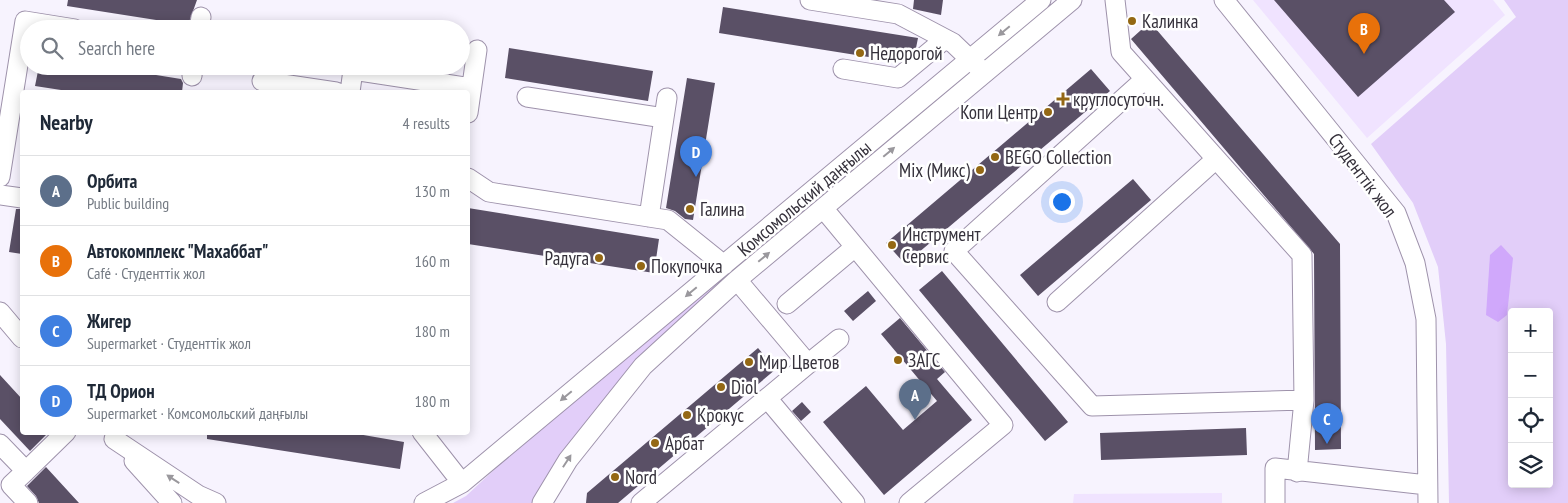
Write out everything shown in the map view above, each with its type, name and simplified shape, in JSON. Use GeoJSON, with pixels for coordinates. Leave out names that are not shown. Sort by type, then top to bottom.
{"type":"FeatureCollection","features":[{"type":"Feature","properties":{"kind":"street"},"geometry":{"type":"LineString","coordinates":[[810,0],[899,7],[945,39],[978,66]]}},
{"type":"Feature","properties":{"kind":"street","name":"Комсомольский даңғылы"},"geometry":{"type":"LineString","coordinates":[[542,503],[568,460],[643,366],[737,280],[823,208],[978,66],[1041,0]]}},
{"type":"Feature","properties":{"kind":"street","name":"Комсомольский даңғылы"},"geometry":{"type":"LineString","coordinates":[[424,503],[462,483],[724,265],[978,66],[1072,0]]}},
{"type":"Feature","properties":{"kind":"street"},"geometry":{"type":"LineString","coordinates":[[1116,0],[1122,52],[1302,255],[1304,400],[1297,472]]}},
{"type":"Feature","properties":{"kind":"street","name":"Студенттік жол"},"geometry":{"type":"LineString","coordinates":[[1224,0],[1396,214],[1415,263],[1426,319],[1427,494]]}},
{"type":"Feature","properties":{"kind":"street"},"geometry":{"type":"LineString","coordinates":[[843,69],[898,78],[945,39]]}},
{"type":"Feature","properties":{"kind":"street"},"geometry":{"type":"LineString","coordinates":[[0,178],[5,110],[20,43]]}},
{"type":"Feature","properties":{"kind":"street"},"geometry":{"type":"LineString","coordinates":[[470,96],[477,50]]}},
{"type":"Feature","properties":{"kind":"street"},"geometry":{"type":"LineString","coordinates":[[350,90],[352,75]]}},
{"type":"Feature","properties":{"kind":"street"},"geometry":{"type":"LineString","coordinates":[[386,75],[471,88]]}},
{"type":"Feature","properties":{"kind":"street"},"geometry":{"type":"LineString","coordinates":[[1145,80],[954,251],[1092,406],[1304,400]]}},
{"type":"Feature","properties":{"kind":"street"},"geometry":{"type":"LineString","coordinates":[[262,81],[323,90]]}},
{"type":"Feature","properties":{"kind":"street"},"geometry":{"type":"LineString","coordinates":[[527,97],[664,118]]}},
{"type":"Feature","properties":{"kind":"street"},"geometry":{"type":"LineString","coordinates":[[648,217],[668,98]]}},
{"type":"Feature","properties":{"kind":"street"},"geometry":{"type":"LineString","coordinates":[[1057,302],[1216,160]]}},
{"type":"Feature","properties":{"kind":"street"},"geometry":{"type":"LineString","coordinates":[[470,179],[488,192],[668,220],[724,265]]}},
{"type":"Feature","properties":{"kind":"street"},"geometry":{"type":"LineString","coordinates":[[0,195],[20,198]]}},
{"type":"Feature","properties":{"kind":"street"},"geometry":{"type":"LineString","coordinates":[[823,208],[1003,425],[910,503]]}},
{"type":"Feature","properties":{"kind":"street"},"geometry":{"type":"LineString","coordinates":[[787,304],[855,247]]}},
{"type":"Feature","properties":{"kind":"street"},"geometry":{"type":"LineString","coordinates":[[737,280],[808,364]]}},
{"type":"Feature","properties":{"kind":"street"},"geometry":{"type":"LineString","coordinates":[[0,312],[20,336]]}},
{"type":"Feature","properties":{"kind":"street"},"geometry":{"type":"LineString","coordinates":[[641,503],[839,338]]}},
{"type":"Feature","properties":{"kind":"street"},"geometry":{"type":"LineString","coordinates":[[767,398],[855,503]]}},
{"type":"Feature","properties":{"kind":"street"},"geometry":{"type":"LineString","coordinates":[[28,503],[11,485],[63,435]]}},
{"type":"Feature","properties":{"kind":"street"},"geometry":{"type":"LineString","coordinates":[[424,435],[462,483]]}},
{"type":"Feature","properties":{"kind":"street"},"geometry":{"type":"LineString","coordinates":[[110,436],[172,503]]}},
{"type":"Feature","properties":{"kind":"street"},"geometry":{"type":"LineString","coordinates":[[110,436],[198,495],[216,503]]}},
{"type":"Feature","properties":{"kind":"street"},"geometry":{"type":"LineString","coordinates":[[0,444],[26,471]]}},
{"type":"Feature","properties":{"kind":"street"},"geometry":{"type":"LineString","coordinates":[[1275,503],[1274,468],[1297,472],[1397,480],[1427,494]]}},
{"type":"Feature","properties":{"kind":"shaded area"},"geometry":{"type":"Polygon","coordinates":[[[1253,0],[1493,0],[1505,15],[1367,138],[1253,0]]]}},
{"type":"Feature","properties":{"kind":"shaded area"},"geometry":{"type":"Polygon","coordinates":[[[1504,0],[1568,0],[1568,503],[1449,503],[1446,344],[1438,267],[1413,203],[1371,144],[1516,17],[1504,0]]]}},
{"type":"Feature","properties":{"kind":"shaded area"},"geometry":{"type":"Polygon","coordinates":[[[1501,245],[1513,258],[1507,315],[1498,322],[1486,315],[1490,255],[1501,245]]]}},
{"type":"Feature","properties":{"kind":"shaded area"},"geometry":{"type":"Polygon","coordinates":[[[740,263],[743,268],[566,449],[532,503],[453,503],[466,496],[511,454],[740,263]]]}},
{"type":"Feature","properties":{"kind":"shaded area"},"geometry":{"type":"Polygon","coordinates":[[[1222,493],[1222,503],[1073,503],[1074,494],[1222,493]]]}},
{"type":"Feature","properties":{"kind":"building"},"geometry":{"type":"Polygon","coordinates":[[[68,0],[197,0],[190,20],[156,20],[67,6],[68,0]]]}},
{"type":"Feature","properties":{"kind":"building"},"geometry":{"type":"Polygon","coordinates":[[[914,0],[943,0],[941,15],[913,9],[914,0]]]}},
{"type":"Feature","properties":{"kind":"building"},"geometry":{"type":"Polygon","coordinates":[[[1274,0],[1444,0],[1455,12],[1358,97],[1274,0]]]}},
{"type":"Feature","properties":{"kind":"building"},"geometry":{"type":"Polygon","coordinates":[[[723,7],[918,38],[916,48],[900,62],[719,33],[723,7]]]}},
{"type":"Feature","properties":{"kind":"building"},"geometry":{"type":"Polygon","coordinates":[[[1150,22],[1340,244],[1341,449],[1315,450],[1314,254],[1131,39],[1150,22]]]}},
{"type":"Feature","properties":{"kind":"building"},"geometry":{"type":"Polygon","coordinates":[[[509,48],[653,71],[648,101],[505,78],[509,48]]]}},
{"type":"Feature","properties":{"kind":"building"},"geometry":{"type":"Polygon","coordinates":[[[1091,69],[1110,91],[905,264],[886,243],[1091,69]]]}},
{"type":"Feature","properties":{"kind":"building"},"geometry":{"type":"Polygon","coordinates":[[[37,75],[156,75],[181,79],[183,83],[182,90],[61,90],[35,86],[37,75]]]}},
{"type":"Feature","properties":{"kind":"building"},"geometry":{"type":"Polygon","coordinates":[[[687,78],[715,83],[693,220],[685,219],[675,211],[666,208],[687,78]]]}},
{"type":"Feature","properties":{"kind":"building"},"geometry":{"type":"Polygon","coordinates":[[[1133,179],[1151,200],[1038,296],[1020,275],[1133,179]]]}},
{"type":"Feature","properties":{"kind":"building"},"geometry":{"type":"Polygon","coordinates":[[[470,208],[659,239],[654,273],[470,244],[470,208]]]}},
{"type":"Feature","properties":{"kind":"building"},"geometry":{"type":"Polygon","coordinates":[[[16,209],[20,209],[20,254],[9,252],[16,209]]]}},
{"type":"Feature","properties":{"kind":"building"},"geometry":{"type":"Polygon","coordinates":[[[942,271],[1068,422],[1045,441],[919,290],[942,271]]]}},
{"type":"Feature","properties":{"kind":"building"},"geometry":{"type":"Polygon","coordinates":[[[868,291],[876,301],[853,321],[844,311],[868,291]]]}},
{"type":"Feature","properties":{"kind":"building"},"geometry":{"type":"Polygon","coordinates":[[[900,318],[945,372],[937,379],[972,420],[884,495],[823,422],[866,386],[903,430],[937,401],[881,334],[900,318]]]}},
{"type":"Feature","properties":{"kind":"building"},"geometry":{"type":"Polygon","coordinates":[[[758,348],[776,369],[618,503],[586,503],[587,493],[758,348]]]}},
{"type":"Feature","properties":{"kind":"building"},"geometry":{"type":"Polygon","coordinates":[[[0,375],[20,397],[20,435],[46,435],[30,451],[0,419],[0,375]]]}},
{"type":"Feature","properties":{"kind":"building"},"geometry":{"type":"Polygon","coordinates":[[[802,402],[811,412],[801,421],[792,411],[802,402]]]}},
{"type":"Feature","properties":{"kind":"building"},"geometry":{"type":"Polygon","coordinates":[[[1246,428],[1247,455],[1101,460],[1100,433],[1246,428]]]}},
{"type":"Feature","properties":{"kind":"building"},"geometry":{"type":"Polygon","coordinates":[[[207,435],[363,435],[404,442],[400,469],[207,439],[207,435]]]}},
{"type":"Feature","properties":{"kind":"building"},"geometry":{"type":"Polygon","coordinates":[[[46,467],[79,503],[39,503],[36,496],[27,486],[46,467]]]}},
{"type":"Feature","properties":{"kind":"place","name":"Калинка"},"geometry":{"type":"Point","coordinates":[1132,21]}},
{"type":"Feature","properties":{"kind":"place","name":"Недорогой"},"geometry":{"type":"Point","coordinates":[860,53]}},
{"type":"Feature","properties":{"kind":"place","name":"Автокомплекс \"Махаббат\""},"geometry":{"type":"Point","coordinates":[1364,54]}},
{"type":"Feature","properties":{"kind":"place","name":"круглосуточн."},"geometry":{"type":"Point","coordinates":[1063,99]}},
{"type":"Feature","properties":{"kind":"place","name":"Копи Центр"},"geometry":{"type":"Point","coordinates":[1048,112]}},
{"type":"Feature","properties":{"kind":"place","name":"BEGO Collection"},"geometry":{"type":"Point","coordinates":[995,157]}},
{"type":"Feature","properties":{"kind":"place","name":"Mix (Микс)"},"geometry":{"type":"Point","coordinates":[980,170]}},
{"type":"Feature","properties":{"kind":"place","name":"ТД Орион"},"geometry":{"type":"Point","coordinates":[696,177]}},
{"type":"Feature","properties":{"kind":"place","name":"Галина"},"geometry":{"type":"Point","coordinates":[690,209]}},
{"type":"Feature","properties":{"kind":"place","name":"Инструмент Сервис"},"geometry":{"type":"Point","coordinates":[892,245]}},
{"type":"Feature","properties":{"kind":"place","name":"Радуга"},"geometry":{"type":"Point","coordinates":[599,258]}},
{"type":"Feature","properties":{"kind":"place","name":"Покупочка"},"geometry":{"type":"Point","coordinates":[641,266]}},
{"type":"Feature","properties":{"kind":"place","name":"ЗАГС"},"geometry":{"type":"Point","coordinates":[898,360]}},
{"type":"Feature","properties":{"kind":"place","name":"Мир Цветов"},"geometry":{"type":"Point","coordinates":[749,362]}},
{"type":"Feature","properties":{"kind":"place","name":"Diol"},"geometry":{"type":"Point","coordinates":[721,387]}},
{"type":"Feature","properties":{"kind":"place","name":"Крокус"},"geometry":{"type":"Point","coordinates":[687,415]}},
{"type":"Feature","properties":{"kind":"place","name":"Орбита"},"geometry":{"type":"Point","coordinates":[915,420]}},
{"type":"Feature","properties":{"kind":"place","name":"Арбат"},"geometry":{"type":"Point","coordinates":[655,443]}},
{"type":"Feature","properties":{"kind":"place","name":"Жигер"},"geometry":{"type":"Point","coordinates":[1327,444]}},
{"type":"Feature","properties":{"kind":"place","name":"Nord"},"geometry":{"type":"Point","coordinates":[615,477]}}]}
